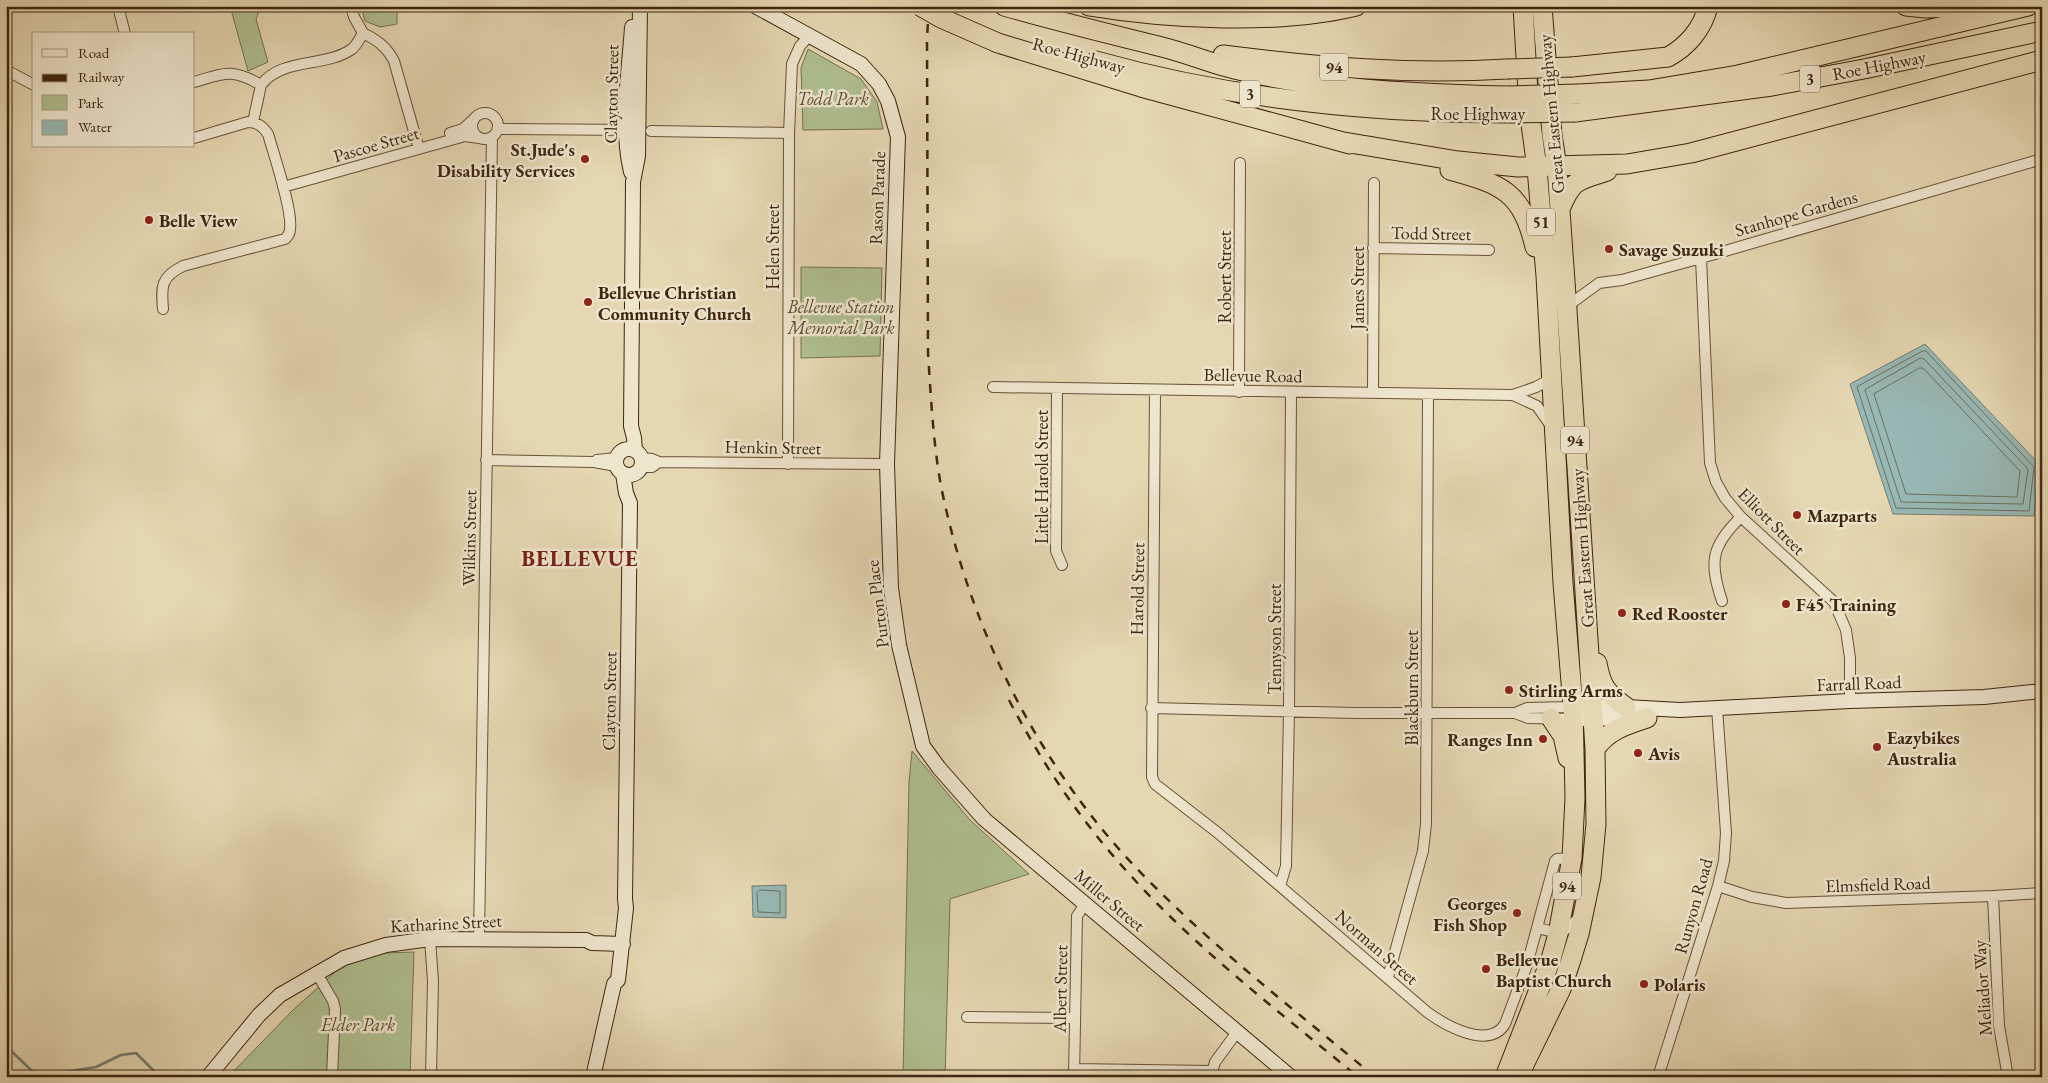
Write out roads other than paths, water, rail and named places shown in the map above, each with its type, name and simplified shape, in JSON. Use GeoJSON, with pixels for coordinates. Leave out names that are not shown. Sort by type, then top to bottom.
{"type":"FeatureCollection","features":[{"type":"Feature","properties":{"kind":"highway","name":"Roe Highway"},"geometry":{"type":"LineString","coordinates":[[920,6],[997,37],[1162,77],[1266,97],[1369,109],[1436,113],[1510,105],[1577,103],[1633,106],[1772,86],[1864,69],[2042,31]]}},
{"type":"Feature","properties":{"kind":"highway","name":"Roe Highway"},"geometry":{"type":"LineString","coordinates":[[1004,6],[1092,31],[1163,47],[1225,66],[1323,85],[1420,93],[1510,105]]}},
{"type":"Feature","properties":{"kind":"highway"},"geometry":{"type":"LineString","coordinates":[[1089,6],[1143,14],[1235,17],[1303,14],[1356,6]]}},
{"type":"Feature","properties":{"kind":"highway","name":"Great Eastern Highway"},"geometry":{"type":"LineString","coordinates":[[1505,1077],[1532,1012],[1558,934],[1572,858],[1575,772],[1574,713],[1563,583],[1546,276],[1537,168],[1529,110],[1523,6]]}},
{"type":"Feature","properties":{"kind":"highway","name":"Great Eastern Highway"},"geometry":{"type":"LineString","coordinates":[[1518,1077],[1561,989],[1573,954],[1594,859],[1596,824],[1593,712],[1567,310],[1557,167],[1552,135],[1542,6]]}},
{"type":"Feature","properties":{"kind":"highway","name":"94"},"geometry":{"type":"LineString","coordinates":[[1545,57],[1553,6]]}},
{"type":"Feature","properties":{"kind":"highway","name":"94"},"geometry":{"type":"LineString","coordinates":[[1163,47],[1305,65],[1383,70],[1458,72],[1572,67],[1668,56],[1678,52],[1701,26],[1708,6]]}},
{"type":"Feature","properties":{"kind":"highway"},"geometry":{"type":"LineString","coordinates":[[1906,6],[1926,8],[1977,6]]}},
{"type":"Feature","properties":{"kind":"highway","name":"Roe Highway"},"geometry":{"type":"LineString","coordinates":[[1577,103],[1738,75],[2028,6]]}},
{"type":"Feature","properties":{"kind":"highway","name":"94"},"geometry":{"type":"LineString","coordinates":[[997,37],[1122,82],[1486,180],[1503,188],[1522,209],[1532,234],[1537,257],[1546,276]]}},
{"type":"Feature","properties":{"kind":"highway"},"geometry":{"type":"LineString","coordinates":[[1338,141],[1458,161],[1537,168],[1627,164],[1692,153],[2042,60]]}},
{"type":"Feature","properties":{"kind":"highway"},"geometry":{"type":"LineString","coordinates":[[1560,208],[1566,193],[1576,182],[1627,164]]}},
{"type":"Feature","properties":{"kind":"highway"},"geometry":{"type":"LineString","coordinates":[[1587,621],[1595,648],[1600,680],[1615,700],[1626,706]]}},
{"type":"Feature","properties":{"kind":"highway"},"geometry":{"type":"LineString","coordinates":[[1551,718],[1563,736],[1569,764],[1575,772]]}},
{"type":"Feature","properties":{"kind":"highway"},"geometry":{"type":"LineString","coordinates":[[1595,749],[1602,739],[1612,732],[1647,718]]}},
{"type":"Feature","properties":{"kind":"main road","name":"Clayton Street"},"geometry":{"type":"LineString","coordinates":[[632,6],[632,28],[627,74],[636,128]]}},
{"type":"Feature","properties":{"kind":"main road","name":"Clayton Street"},"geometry":{"type":"LineString","coordinates":[[593,1077],[614,984],[618,980],[620,942],[626,908],[630,503],[634,495],[626,438],[631,426],[633,182],[629,164],[636,128],[640,6]]}},
{"type":"Feature","properties":{"kind":"main road","name":"Rason Parade"},"geometry":{"type":"LineString","coordinates":[[755,6],[861,64],[879,84],[888,101],[898,137],[887,464]]}},
{"type":"Feature","properties":{"kind":"main road","name":"Purton Place"},"geometry":{"type":"LineString","coordinates":[[887,464],[890,588],[899,645],[920,738]]}},
{"type":"Feature","properties":{"kind":"main road","name":"Farrall Road"},"geometry":{"type":"LineString","coordinates":[[1574,713],[1593,712],[1626,706],[1677,710],[1850,701],[1984,697],[2042,691]]}},
{"type":"Feature","properties":{"kind":"main road","name":"Farrall Road"},"geometry":{"type":"LineString","coordinates":[[1593,712],[1647,718],[1677,710]]}},
{"type":"Feature","properties":{"kind":"main road","name":"Miller Street"},"geometry":{"type":"LineString","coordinates":[[920,738],[925,750],[939,768],[984,819],[1291,1077]]}},
{"type":"Feature","properties":{"kind":"main road","name":"Katharine Street"},"geometry":{"type":"LineString","coordinates":[[208,1077],[259,1015],[280,995],[316,972],[344,958],[371,948],[430,939],[479,938],[586,940],[592,943],[620,942]]}},
{"type":"Feature","properties":{"kind":"street"},"geometry":{"type":"LineString","coordinates":[[118,6],[124,32]]}},
{"type":"Feature","properties":{"kind":"street"},"geometry":{"type":"LineString","coordinates":[[351,6],[354,17],[364,33],[379,41],[394,60],[418,145]]}},
{"type":"Feature","properties":{"kind":"street"},"geometry":{"type":"LineString","coordinates":[[253,122],[262,85],[267,77],[277,71],[344,54],[354,47],[364,33]]}},
{"type":"Feature","properties":{"kind":"street","name":"Helen Street"},"geometry":{"type":"LineString","coordinates":[[788,464],[788,133],[792,64],[800,46],[808,36]]}},
{"type":"Feature","properties":{"kind":"street"},"geometry":{"type":"LineString","coordinates":[[6,70],[32,84]]}},
{"type":"Feature","properties":{"kind":"street"},"geometry":{"type":"LineString","coordinates":[[195,82],[233,73],[247,77],[262,85]]}},
{"type":"Feature","properties":{"kind":"street"},"geometry":{"type":"LineString","coordinates":[[496,130],[494,116],[486,113],[477,115],[473,120],[472,132],[479,138],[488,139],[496,130],[636,128],[788,133]]}},
{"type":"Feature","properties":{"kind":"street","name":"Pascoe Street"},"geometry":{"type":"LineString","coordinates":[[282,184],[418,145],[463,129],[473,120]]}},
{"type":"Feature","properties":{"kind":"street"},"geometry":{"type":"LineString","coordinates":[[163,309],[161,288],[172,271],[183,266],[285,239],[290,229],[290,219],[282,184],[268,134],[264,128],[253,122],[195,138]]}},
{"type":"Feature","properties":{"kind":"street","name":"Wilkins Street"},"geometry":{"type":"LineString","coordinates":[[479,938],[486,460],[496,130]]}},
{"type":"Feature","properties":{"kind":"street","name":"Pascoe Street"},"geometry":{"type":"LineString","coordinates":[[418,145],[465,136],[479,138]]}},
{"type":"Feature","properties":{"kind":"street","name":"Stanhope Gardens"},"geometry":{"type":"LineString","coordinates":[[1567,310],[1573,302],[1599,283],[1622,280],[1702,258],[2042,159]]}},
{"type":"Feature","properties":{"kind":"street","name":"Robert Street"},"geometry":{"type":"LineString","coordinates":[[1239,392],[1240,163]]}},
{"type":"Feature","properties":{"kind":"street","name":"James Street"},"geometry":{"type":"LineString","coordinates":[[1373,393],[1374,183]]}},
{"type":"Feature","properties":{"kind":"street","name":"Todd Street"},"geometry":{"type":"LineString","coordinates":[[1373,248],[1488,250]]}},
{"type":"Feature","properties":{"kind":"street","name":"Elliott Street"},"geometry":{"type":"LineString","coordinates":[[1702,258],[1710,462],[1716,482],[1725,498],[1741,517],[1834,602],[1846,630],[1850,658],[1850,701]]}},
{"type":"Feature","properties":{"kind":"street","name":"Bellevue Road"},"geometry":{"type":"LineString","coordinates":[[993,387],[1512,395],[1533,388],[1551,378]]}},
{"type":"Feature","properties":{"kind":"street","name":"Little Harold Street"},"geometry":{"type":"LineString","coordinates":[[1057,388],[1056,551],[1062,566]]}},
{"type":"Feature","properties":{"kind":"street","name":"Harold Street"},"geometry":{"type":"LineString","coordinates":[[1155,390],[1152,777],[1158,786]]}},
{"type":"Feature","properties":{"kind":"street","name":"Tennyson Street"},"geometry":{"type":"LineString","coordinates":[[1280,886],[1286,866],[1292,392]]}},
{"type":"Feature","properties":{"kind":"street","name":"Blackburn Street"},"geometry":{"type":"LineString","coordinates":[[1388,977],[1423,851],[1426,824],[1428,394]]}},
{"type":"Feature","properties":{"kind":"street","name":"Bellevue Road"},"geometry":{"type":"LineString","coordinates":[[1512,395],[1537,406],[1554,431]]}},
{"type":"Feature","properties":{"kind":"street","name":"Henkin Street"},"geometry":{"type":"LineString","coordinates":[[486,460],[629,462],[652,458],[660,462],[887,464]]}},
{"type":"Feature","properties":{"kind":"street"},"geometry":{"type":"LineString","coordinates":[[1722,602],[1716,584],[1714,566],[1716,550],[1725,533],[1741,517]]}},
{"type":"Feature","properties":{"kind":"street"},"geometry":{"type":"LineString","coordinates":[[1152,708],[1428,714],[1515,713],[1528,718],[1551,718],[1574,713]]}},
{"type":"Feature","properties":{"kind":"street"},"geometry":{"type":"LineString","coordinates":[[1515,713],[1527,708],[1574,713]]}},
{"type":"Feature","properties":{"kind":"street","name":"Runyon Road"},"geometry":{"type":"LineString","coordinates":[[1658,1077],[1718,886],[1724,861],[1726,833],[1717,708]]}},
{"type":"Feature","properties":{"kind":"street","name":"Norman Street"},"geometry":{"type":"LineString","coordinates":[[1158,786],[1181,802],[1437,1019],[1458,1030],[1481,1035],[1492,1036],[1500,1032],[1505,1024],[1527,965],[1555,861],[1557,859],[1572,858]]}},
{"type":"Feature","properties":{"kind":"street","name":"Elmsfield Road"},"geometry":{"type":"LineString","coordinates":[[1718,886],[1752,897],[1786,903],[2042,893]]}},
{"type":"Feature","properties":{"kind":"street","name":"Meliador Way"},"geometry":{"type":"LineString","coordinates":[[1993,896],[1999,1026],[2008,1077]]}},
{"type":"Feature","properties":{"kind":"street","name":"Albert Street"},"geometry":{"type":"LineString","coordinates":[[1074,1073],[1077,916],[1085,904]]}},
{"type":"Feature","properties":{"kind":"street"},"geometry":{"type":"LineString","coordinates":[[1538,928],[1558,934],[1564,932],[1584,910]]}},
{"type":"Feature","properties":{"kind":"street"},"geometry":{"type":"LineString","coordinates":[[430,939],[433,980],[431,1077]]}},
{"type":"Feature","properties":{"kind":"street"},"geometry":{"type":"LineString","coordinates":[[316,972],[335,1009],[332,1077]]}},
{"type":"Feature","properties":{"kind":"street"},"geometry":{"type":"LineString","coordinates":[[967,1017],[1075,1018]]}},
{"type":"Feature","properties":{"kind":"street"},"geometry":{"type":"LineString","coordinates":[[1074,1073],[1211,1074],[1215,1062],[1237,1032]]}},
{"type":"Feature","properties":{"kind":"water"},"geometry":{"type":"Polygon","coordinates":[[[1925,344],[2040,465],[2034,516],[1893,514],[1850,384],[1925,344]]]}},
{"type":"Feature","properties":{"kind":"water"},"geometry":{"type":"Polygon","coordinates":[[[786,885],[786,918],[753,917],[752,886],[786,885]]]}},
{"type":"Feature","properties":{"kind":"waterway"},"geometry":{"type":"LineString","coordinates":[[6,1046],[32,1071],[52,1074],[96,1067],[121,1055],[136,1053],[160,1077]]}},
{"type":"Feature","properties":{"kind":"railway"},"geometry":{"type":"LineString","coordinates":[[929,6],[927,38],[928,353],[934,436],[941,486],[954,542],[972,597],[993,651],[1018,703],[1048,753],[1080,801],[1116,846],[1156,888],[1208,937],[1375,1077]]}},
{"type":"Feature","properties":{"kind":"railway"},"geometry":{"type":"LineString","coordinates":[[1009,700],[1035,747],[1064,793],[1132,877],[1213,956],[1358,1077]]}},
{"type":"Feature","properties":{"kind":"place","name":"St.Jude's Disability Services"},"geometry":{"type":"Point","coordinates":[585,159]}},
{"type":"Feature","properties":{"kind":"place","name":"Belle View"},"geometry":{"type":"Point","coordinates":[149,220]}},
{"type":"Feature","properties":{"kind":"place","name":"Savage Suzuki"},"geometry":{"type":"Point","coordinates":[1609,249]}},
{"type":"Feature","properties":{"kind":"place","name":"Bellevue Christian Community Church"},"geometry":{"type":"Point","coordinates":[588,302]}},
{"type":"Feature","properties":{"kind":"place","name":"Mazparts"},"geometry":{"type":"Point","coordinates":[1797,515]}},
{"type":"Feature","properties":{"kind":"place","name":"F45 Training"},"geometry":{"type":"Point","coordinates":[1786,604]}},
{"type":"Feature","properties":{"kind":"place","name":"Red Rooster"},"geometry":{"type":"Point","coordinates":[1622,613]}},
{"type":"Feature","properties":{"kind":"place","name":"Stirling Arms"},"geometry":{"type":"Point","coordinates":[1509,690]}},
{"type":"Feature","properties":{"kind":"place","name":"Ranges Inn"},"geometry":{"type":"Point","coordinates":[1543,739]}},
{"type":"Feature","properties":{"kind":"place","name":"Eazybikes Australia"},"geometry":{"type":"Point","coordinates":[1877,747]}},
{"type":"Feature","properties":{"kind":"place","name":"Avis"},"geometry":{"type":"Point","coordinates":[1638,753]}},
{"type":"Feature","properties":{"kind":"place","name":"Georges Fish Shop"},"geometry":{"type":"Point","coordinates":[1517,913]}},
{"type":"Feature","properties":{"kind":"place","name":"Bellevue Baptist Church"},"geometry":{"type":"Point","coordinates":[1486,969]}},
{"type":"Feature","properties":{"kind":"place","name":"Polaris"},"geometry":{"type":"Point","coordinates":[1644,984]}},
{"type":"Feature","properties":{"kind":"district","name":"BELLEVUE"},"geometry":{"type":"Point","coordinates":[580,558]}},
{"type":"Feature","properties":{"kind":"park label","name":"Todd Park"},"geometry":{"type":"Point","coordinates":[833,98]}},
{"type":"Feature","properties":{"kind":"park label","name":"Bellevue Station Memorial Park"},"geometry":{"type":"Point","coordinates":[841,316]}},
{"type":"Feature","properties":{"kind":"park label","name":"Elder Park"},"geometry":{"type":"Point","coordinates":[358,1024]}}]}
